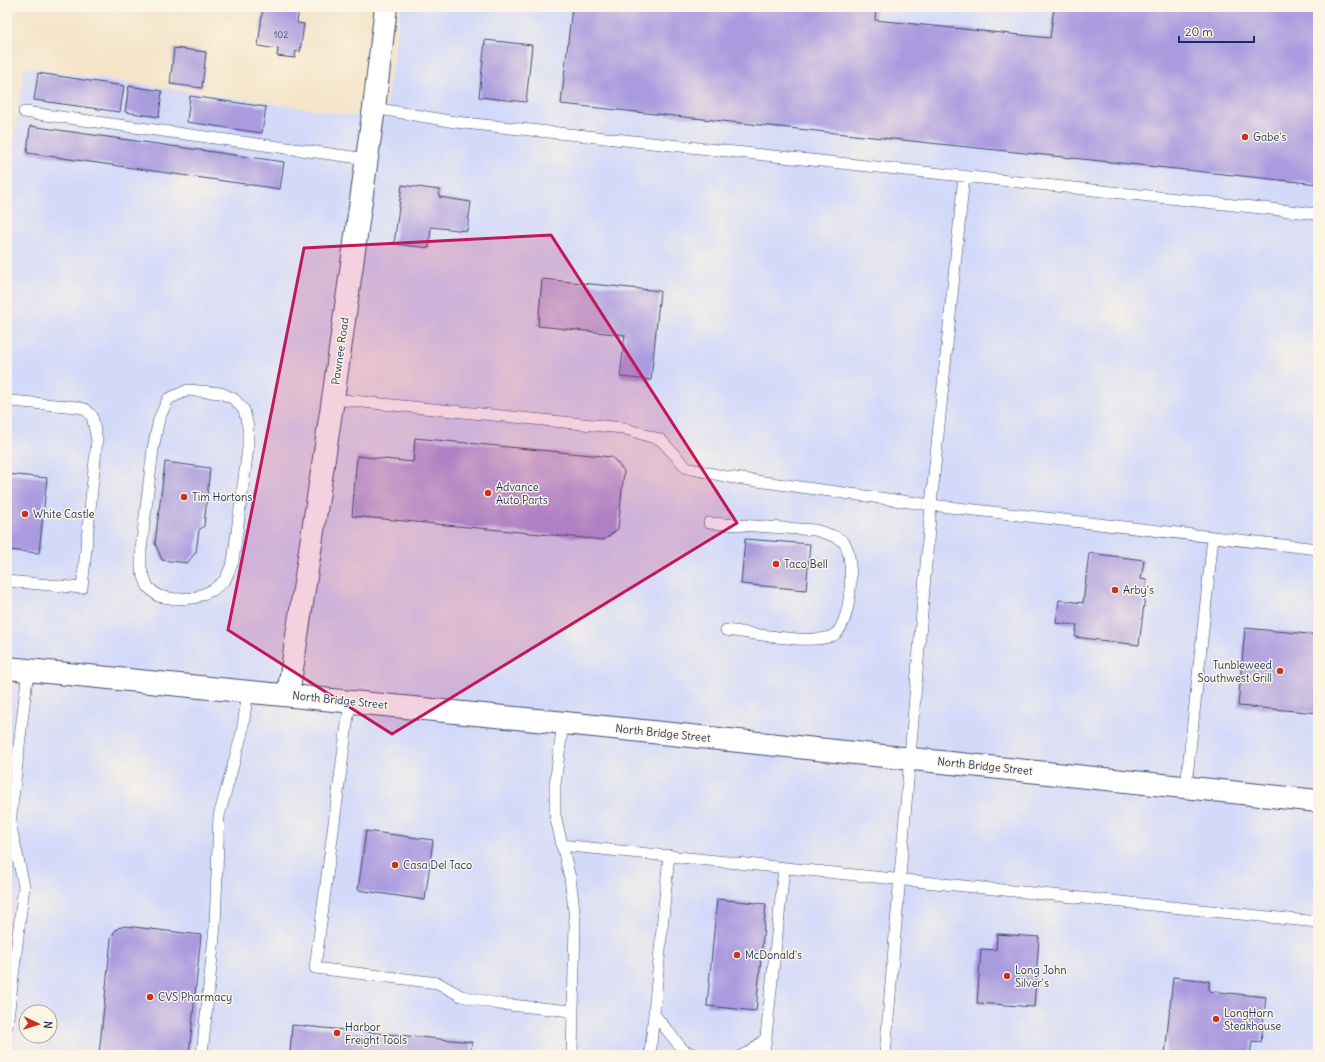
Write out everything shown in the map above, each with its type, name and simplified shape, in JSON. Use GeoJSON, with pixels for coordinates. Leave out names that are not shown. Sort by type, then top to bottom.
{"type":"FeatureCollection","features":[{"type":"Feature","properties":{"kind":"main road","name":"Pawnee Road"},"geometry":{"type":"LineString","coordinates":[[288,695],[333,399],[374,108],[386,7]]}},
{"type":"Feature","properties":{"kind":"main road","name":"North Bridge Street"},"geometry":{"type":"LineString","coordinates":[[17,669],[563,722],[1318,801]]}},
{"type":"Feature","properties":{"kind":"lane"},"geometry":{"type":"LineString","coordinates":[[374,108],[455,122],[1318,214]]}},
{"type":"Feature","properties":{"kind":"lane"},"geometry":{"type":"LineString","coordinates":[[24,112],[367,159]]}},
{"type":"Feature","properties":{"kind":"lane"},"geometry":{"type":"LineString","coordinates":[[885,1055],[898,879],[911,759],[931,505],[964,176]]}},
{"type":"Feature","properties":{"kind":"lane"},"geometry":{"type":"LineString","coordinates":[[188,390],[221,394],[234,399],[244,410],[248,427],[248,448],[233,562],[225,580],[213,590],[194,598],[176,599],[158,596],[148,587],[141,568],[141,550],[153,449],[159,419],[168,400],[188,390]]}},
{"type":"Feature","properties":{"kind":"lane"},"geometry":{"type":"LineString","coordinates":[[333,399],[623,428],[661,440],[687,468],[728,477],[931,505],[1318,549]]}},
{"type":"Feature","properties":{"kind":"lane"},"geometry":{"type":"LineString","coordinates":[[7,403],[11,401],[77,406],[85,409],[92,416],[97,440],[82,588],[7,581]]}},
{"type":"Feature","properties":{"kind":"lane"},"geometry":{"type":"LineString","coordinates":[[709,523],[815,530],[831,535],[844,543],[849,555],[851,567],[847,615],[842,626],[834,635],[823,638],[807,639],[726,630]]}},
{"type":"Feature","properties":{"kind":"lane"},"geometry":{"type":"LineString","coordinates":[[1186,787],[1214,537]]}},
{"type":"Feature","properties":{"kind":"lane"},"geometry":{"type":"LineString","coordinates":[[7,1026],[24,886],[12,857],[10,823],[17,669]]}},
{"type":"Feature","properties":{"kind":"lane"},"geometry":{"type":"LineString","coordinates":[[202,1055],[215,927],[219,816],[242,734],[248,691]]}},
{"type":"Feature","properties":{"kind":"lane"},"geometry":{"type":"LineString","coordinates":[[350,701],[315,968],[438,983],[461,996],[499,1004],[572,1011]]}},
{"type":"Feature","properties":{"kind":"lane"},"geometry":{"type":"LineString","coordinates":[[563,722],[555,785],[555,815],[570,878],[575,924],[572,1055]]}},
{"type":"Feature","properties":{"kind":"lane"},"geometry":{"type":"LineString","coordinates":[[561,845],[669,855],[784,869],[898,879],[1318,922]]}},
{"type":"Feature","properties":{"kind":"lane"},"geometry":{"type":"LineString","coordinates":[[650,1055],[669,855]]}},
{"type":"Feature","properties":{"kind":"lane"},"geometry":{"type":"LineString","coordinates":[[764,1055],[784,869]]}},
{"type":"Feature","properties":{"kind":"lane"},"geometry":{"type":"LineString","coordinates":[[654,1014],[686,1053],[696,1055]]}},
{"type":"Feature","properties":{"kind":"lane"},"geometry":{"type":"LineString","coordinates":[[742,1055],[752,1051],[766,1038]]}},
{"type":"Feature","properties":{"kind":"highlighted area"},"geometry":{"type":"Polygon","coordinates":[[[551,235],[737,523],[392,734],[228,630],[304,248],[551,235]]]}},
{"type":"Feature","properties":{"kind":"shaded area"},"geometry":{"type":"Polygon","coordinates":[[[401,7],[1318,7],[1318,1055],[7,1055],[7,191],[24,67],[384,120],[401,7]]]}},
{"type":"Feature","properties":{"kind":"building"},"geometry":{"type":"Polygon","coordinates":[[[263,7],[299,7],[297,23],[304,24],[300,52],[296,51],[295,58],[277,56],[278,49],[258,46],[263,7]]]}},
{"type":"Feature","properties":{"kind":"building"},"geometry":{"type":"Polygon","coordinates":[[[572,7],[876,7],[875,20],[1050,38],[1054,7],[1318,7],[1318,184],[561,104],[572,7]]]}},
{"type":"Feature","properties":{"kind":"building"},"geometry":{"type":"Polygon","coordinates":[[[485,40],[532,45],[526,102],[479,97],[485,40]]]}},
{"type":"Feature","properties":{"kind":"building"},"geometry":{"type":"Polygon","coordinates":[[[174,48],[206,52],[202,88],[170,84],[174,48]]]}},
{"type":"Feature","properties":{"kind":"building"},"geometry":{"type":"Polygon","coordinates":[[[38,73],[124,86],[120,112],[34,100],[38,73]]]}},
{"type":"Feature","properties":{"kind":"building"},"geometry":{"type":"Polygon","coordinates":[[[129,86],[162,91],[159,117],[125,112],[129,86]]]}},
{"type":"Feature","properties":{"kind":"building"},"geometry":{"type":"Polygon","coordinates":[[[190,96],[266,107],[262,133],[187,122],[190,96]]]}},
{"type":"Feature","properties":{"kind":"building"},"geometry":{"type":"Polygon","coordinates":[[[30,126],[284,162],[280,189],[27,153],[30,126]]]}},
{"type":"Feature","properties":{"kind":"building"},"geometry":{"type":"Polygon","coordinates":[[[402,185],[440,190],[439,197],[471,202],[467,231],[431,227],[429,248],[394,244],[402,185]]]}},
{"type":"Feature","properties":{"kind":"building"},"geometry":{"type":"Polygon","coordinates":[[[542,279],[660,291],[651,380],[620,377],[625,335],[538,326],[542,279]]]}},
{"type":"Feature","properties":{"kind":"building","name":"Advance Auto Parts"},"geometry":{"type":"Polygon","coordinates":[[[415,438],[612,457],[624,471],[618,529],[604,540],[352,516],[357,456],[413,462],[415,438]]]}},
{"type":"Feature","properties":{"kind":"building","name":"Tim Hortons"},"geometry":{"type":"Polygon","coordinates":[[[165,462],[210,468],[204,526],[199,530],[196,552],[187,563],[162,560],[155,543],[165,462]]]}},
{"type":"Feature","properties":{"kind":"building","name":"White Castle"},"geometry":{"type":"Polygon","coordinates":[[[7,474],[47,478],[39,553],[7,550],[7,474]]]}},
{"type":"Feature","properties":{"kind":"building","name":"Taco Bell"},"geometry":{"type":"Polygon","coordinates":[[[745,539],[810,544],[806,590],[741,584],[745,539]]]}},
{"type":"Feature","properties":{"kind":"building","name":"Arby's"},"geometry":{"type":"Polygon","coordinates":[[[1089,553],[1144,560],[1141,579],[1147,580],[1139,645],[1075,637],[1077,625],[1056,623],[1059,600],[1083,603],[1089,553]]]}},
{"type":"Feature","properties":{"kind":"building","name":"Tunbleweed Southwest Grill"},"geometry":{"type":"Polygon","coordinates":[[[1245,628],[1318,635],[1318,713],[1238,706],[1245,628]]]}},
{"type":"Feature","properties":{"kind":"building","name":"Casa Del Taco"},"geometry":{"type":"Polygon","coordinates":[[[366,831],[433,840],[425,900],[358,890],[366,831]]]}},
{"type":"Feature","properties":{"kind":"building","name":"McDonald's"},"geometry":{"type":"Polygon","coordinates":[[[717,899],[766,904],[756,1011],[707,1006],[717,899]]]}},
{"type":"Feature","properties":{"kind":"building","name":"CVS Pharmacy"},"geometry":{"type":"Polygon","coordinates":[[[125,926],[201,935],[189,1055],[99,1055],[111,939],[114,932],[118,928],[125,926]]]}},
{"type":"Feature","properties":{"kind":"building","name":"Long John Silver's"},"geometry":{"type":"Polygon","coordinates":[[[997,934],[1039,937],[1034,1007],[977,1003],[981,949],[996,950],[997,934]]]}},
{"type":"Feature","properties":{"kind":"building","name":"LongHorn Steakhouse"},"geometry":{"type":"Polygon","coordinates":[[[1173,977],[1209,981],[1209,991],[1266,997],[1261,1042],[1252,1041],[1250,1055],[1165,1055],[1173,977]]]}},
{"type":"Feature","properties":{"kind":"building","name":"Harbor Freight Tools"},"geometry":{"type":"Polygon","coordinates":[[[292,1025],[472,1042],[470,1055],[290,1055],[292,1025]]]}},
{"type":"Feature","properties":{"kind":"place","name":"Gabe's"},"geometry":{"type":"Point","coordinates":[1245,137]}},
{"type":"Feature","properties":{"kind":"place","name":"Advance Auto Parts"},"geometry":{"type":"Point","coordinates":[488,493]}},
{"type":"Feature","properties":{"kind":"place","name":"Tim Hortons"},"geometry":{"type":"Point","coordinates":[184,497]}},
{"type":"Feature","properties":{"kind":"place","name":"White Castle"},"geometry":{"type":"Point","coordinates":[25,514]}},
{"type":"Feature","properties":{"kind":"place","name":"Taco Bell"},"geometry":{"type":"Point","coordinates":[776,564]}},
{"type":"Feature","properties":{"kind":"place","name":"Arby's"},"geometry":{"type":"Point","coordinates":[1115,590]}},
{"type":"Feature","properties":{"kind":"place","name":"Tunbleweed Southwest Grill"},"geometry":{"type":"Point","coordinates":[1280,671]}},
{"type":"Feature","properties":{"kind":"place","name":"Casa Del Taco"},"geometry":{"type":"Point","coordinates":[395,865]}},
{"type":"Feature","properties":{"kind":"place","name":"McDonald's"},"geometry":{"type":"Point","coordinates":[737,955]}},
{"type":"Feature","properties":{"kind":"place","name":"Long John Silver's"},"geometry":{"type":"Point","coordinates":[1007,976]}},
{"type":"Feature","properties":{"kind":"place","name":"CVS Pharmacy"},"geometry":{"type":"Point","coordinates":[150,997]}},
{"type":"Feature","properties":{"kind":"place","name":"LongHorn Steakhouse"},"geometry":{"type":"Point","coordinates":[1216,1019]}},
{"type":"Feature","properties":{"kind":"place","name":"Harbor Freight Tools"},"geometry":{"type":"Point","coordinates":[337,1033]}}]}
